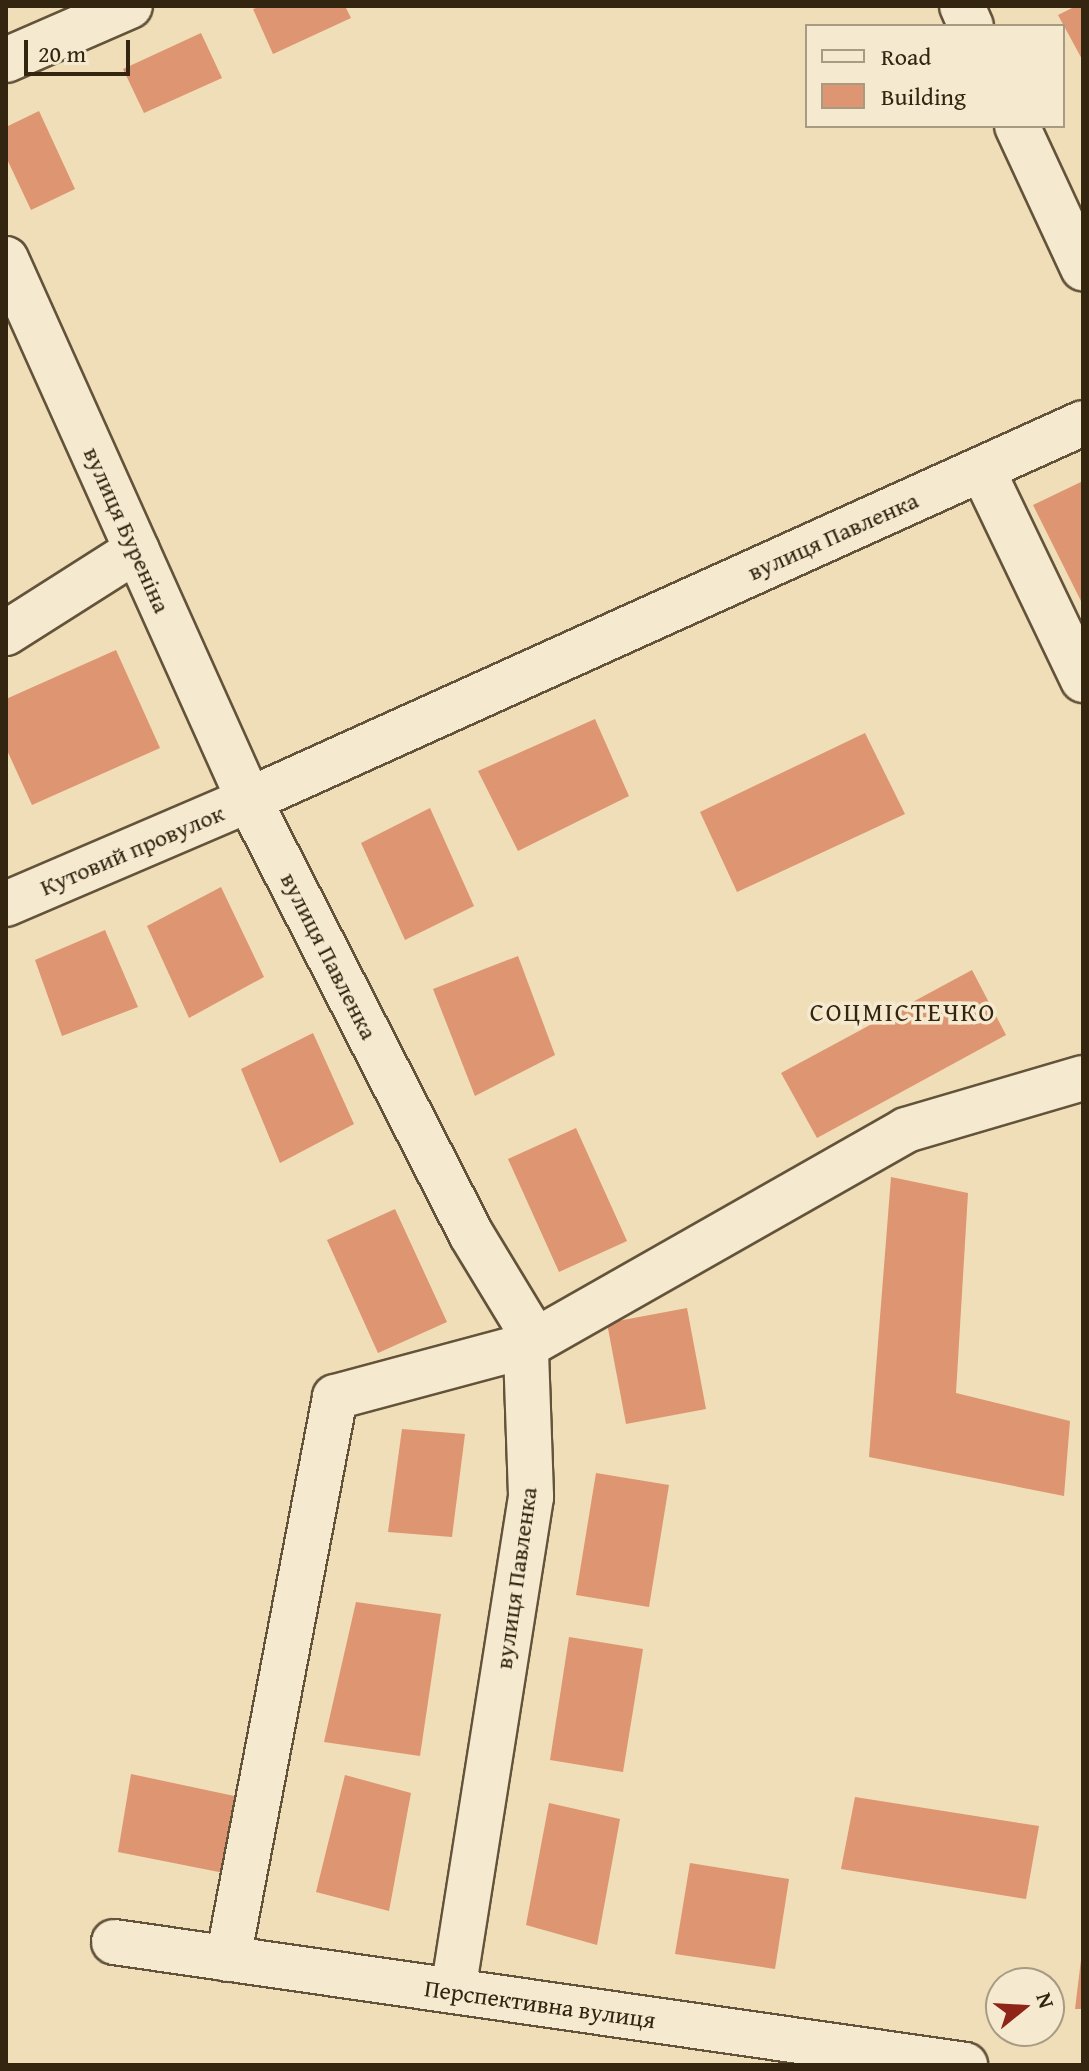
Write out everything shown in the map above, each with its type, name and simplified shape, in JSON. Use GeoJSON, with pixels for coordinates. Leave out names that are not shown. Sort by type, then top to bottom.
{"type":"FeatureCollection","features":[{"type":"Feature","properties":{"kind":"street"},"geometry":{"type":"LineString","coordinates":[[6,60],[130,6]]}},
{"type":"Feature","properties":{"kind":"street"},"geometry":{"type":"LineString","coordinates":[[1018,128],[1083,268]]}},
{"type":"Feature","properties":{"kind":"street","name":"вулиця Буреніна"},"geometry":{"type":"LineString","coordinates":[[6,259],[249,800]]}},
{"type":"Feature","properties":{"kind":"street","name":"вулиця Павленка"},"geometry":{"type":"LineString","coordinates":[[453,1991],[531,1497],[525,1323],[471,1234],[249,800],[1083,423]]}},
{"type":"Feature","properties":{"kind":"street"},"geometry":{"type":"LineString","coordinates":[[982,469],[1083,680]]}},
{"type":"Feature","properties":{"kind":"street"},"geometry":{"type":"LineString","coordinates":[[6,633],[137,550]]}},
{"type":"Feature","properties":{"kind":"street","name":"Кутовий провулок"},"geometry":{"type":"LineString","coordinates":[[9,894],[249,800]]}},
{"type":"Feature","properties":{"kind":"street"},"geometry":{"type":"LineString","coordinates":[[228,1959],[335,1397],[526,1346],[906,1130],[1083,1078]]}},
{"type":"Feature","properties":{"kind":"street","name":"Перспективна вулиця"},"geometry":{"type":"LineString","coordinates":[[114,1942],[965,2065]]}},
{"type":"Feature","properties":{"kind":"building"},"geometry":{"type":"Polygon","coordinates":[[[261,6],[345,6],[351,18],[273,54],[253,9],[261,6]]]}},
{"type":"Feature","properties":{"kind":"building"},"geometry":{"type":"Polygon","coordinates":[[[1083,6],[1083,61],[1065,24],[1058,15],[1083,6]]]}},
{"type":"Feature","properties":{"kind":"building"},"geometry":{"type":"Polygon","coordinates":[[[201,33],[222,78],[144,113],[123,69],[201,33]]]}},
{"type":"Feature","properties":{"kind":"building"},"geometry":{"type":"Polygon","coordinates":[[[39,111],[75,189],[31,210],[6,157],[6,127],[39,111]]]}},
{"type":"Feature","properties":{"kind":"building"},"geometry":{"type":"Polygon","coordinates":[[[1083,481],[1083,605],[1033,505],[1083,481]]]}},
{"type":"Feature","properties":{"kind":"building"},"geometry":{"type":"Polygon","coordinates":[[[116,650],[160,748],[32,805],[6,748],[6,699],[116,650]]]}},
{"type":"Feature","properties":{"kind":"building"},"geometry":{"type":"Polygon","coordinates":[[[595,719],[629,796],[518,851],[478,771],[595,719]]]}},
{"type":"Feature","properties":{"kind":"building"},"geometry":{"type":"Polygon","coordinates":[[[865,733],[905,814],[737,892],[700,812],[865,733]]]}},
{"type":"Feature","properties":{"kind":"building"},"geometry":{"type":"Polygon","coordinates":[[[430,808],[474,906],[405,940],[361,843],[430,808]]]}},
{"type":"Feature","properties":{"kind":"building"},"geometry":{"type":"Polygon","coordinates":[[[221,887],[264,977],[189,1018],[147,926],[221,887]]]}},
{"type":"Feature","properties":{"kind":"building"},"geometry":{"type":"Polygon","coordinates":[[[105,930],[138,1007],[62,1036],[35,960],[105,930]]]}},
{"type":"Feature","properties":{"kind":"building"},"geometry":{"type":"Polygon","coordinates":[[[518,956],[555,1055],[475,1096],[433,989],[518,956]]]}},
{"type":"Feature","properties":{"kind":"building"},"geometry":{"type":"Polygon","coordinates":[[[972,970],[1006,1035],[817,1138],[781,1073],[972,970]]]}},
{"type":"Feature","properties":{"kind":"building"},"geometry":{"type":"Polygon","coordinates":[[[313,1033],[354,1124],[280,1163],[241,1069],[313,1033]]]}},
{"type":"Feature","properties":{"kind":"building"},"geometry":{"type":"Polygon","coordinates":[[[576,1128],[627,1241],[559,1272],[508,1159],[576,1128]]]}},
{"type":"Feature","properties":{"kind":"building"},"geometry":{"type":"Polygon","coordinates":[[[891,1177],[968,1193],[956,1393],[1070,1421],[1064,1496],[869,1457],[891,1177]]]}},
{"type":"Feature","properties":{"kind":"building"},"geometry":{"type":"Polygon","coordinates":[[[395,1209],[447,1322],[378,1353],[327,1240],[395,1209]]]}},
{"type":"Feature","properties":{"kind":"building"},"geometry":{"type":"Polygon","coordinates":[[[687,1308],[706,1409],[626,1424],[607,1323],[687,1308]]]}},
{"type":"Feature","properties":{"kind":"building"},"geometry":{"type":"Polygon","coordinates":[[[402,1429],[465,1434],[452,1537],[388,1532],[402,1429]]]}},
{"type":"Feature","properties":{"kind":"building"},"geometry":{"type":"Polygon","coordinates":[[[596,1473],[669,1485],[649,1607],[576,1595],[596,1473]]]}},
{"type":"Feature","properties":{"kind":"building"},"geometry":{"type":"Polygon","coordinates":[[[356,1602],[441,1614],[420,1756],[324,1742],[356,1602]]]}},
{"type":"Feature","properties":{"kind":"building"},"geometry":{"type":"Polygon","coordinates":[[[569,1637],[643,1649],[623,1772],[550,1760],[569,1637]]]}},
{"type":"Feature","properties":{"kind":"building"},"geometry":{"type":"Polygon","coordinates":[[[131,1774],[239,1797],[224,1873],[118,1852],[131,1774]]]}},
{"type":"Feature","properties":{"kind":"building"},"geometry":{"type":"Polygon","coordinates":[[[345,1775],[411,1793],[389,1911],[316,1892],[345,1775]]]}},
{"type":"Feature","properties":{"kind":"building"},"geometry":{"type":"Polygon","coordinates":[[[855,1797],[1039,1826],[1026,1899],[841,1869],[855,1797]]]}},
{"type":"Feature","properties":{"kind":"building"},"geometry":{"type":"Polygon","coordinates":[[[549,1803],[620,1819],[597,1945],[526,1925],[549,1803]]]}},
{"type":"Feature","properties":{"kind":"building"},"geometry":{"type":"Polygon","coordinates":[[[690,1863],[789,1879],[775,1969],[675,1954],[690,1863]]]}},
{"type":"Feature","properties":{"kind":"building"},"geometry":{"type":"Polygon","coordinates":[[[1081,1960],[1083,2009],[1075,2009],[1081,1960]]]}},
{"type":"Feature","properties":{"kind":"district","name":"СОЦМІСТЕЧКО"},"geometry":{"type":"Point","coordinates":[903,1012]}}]}
